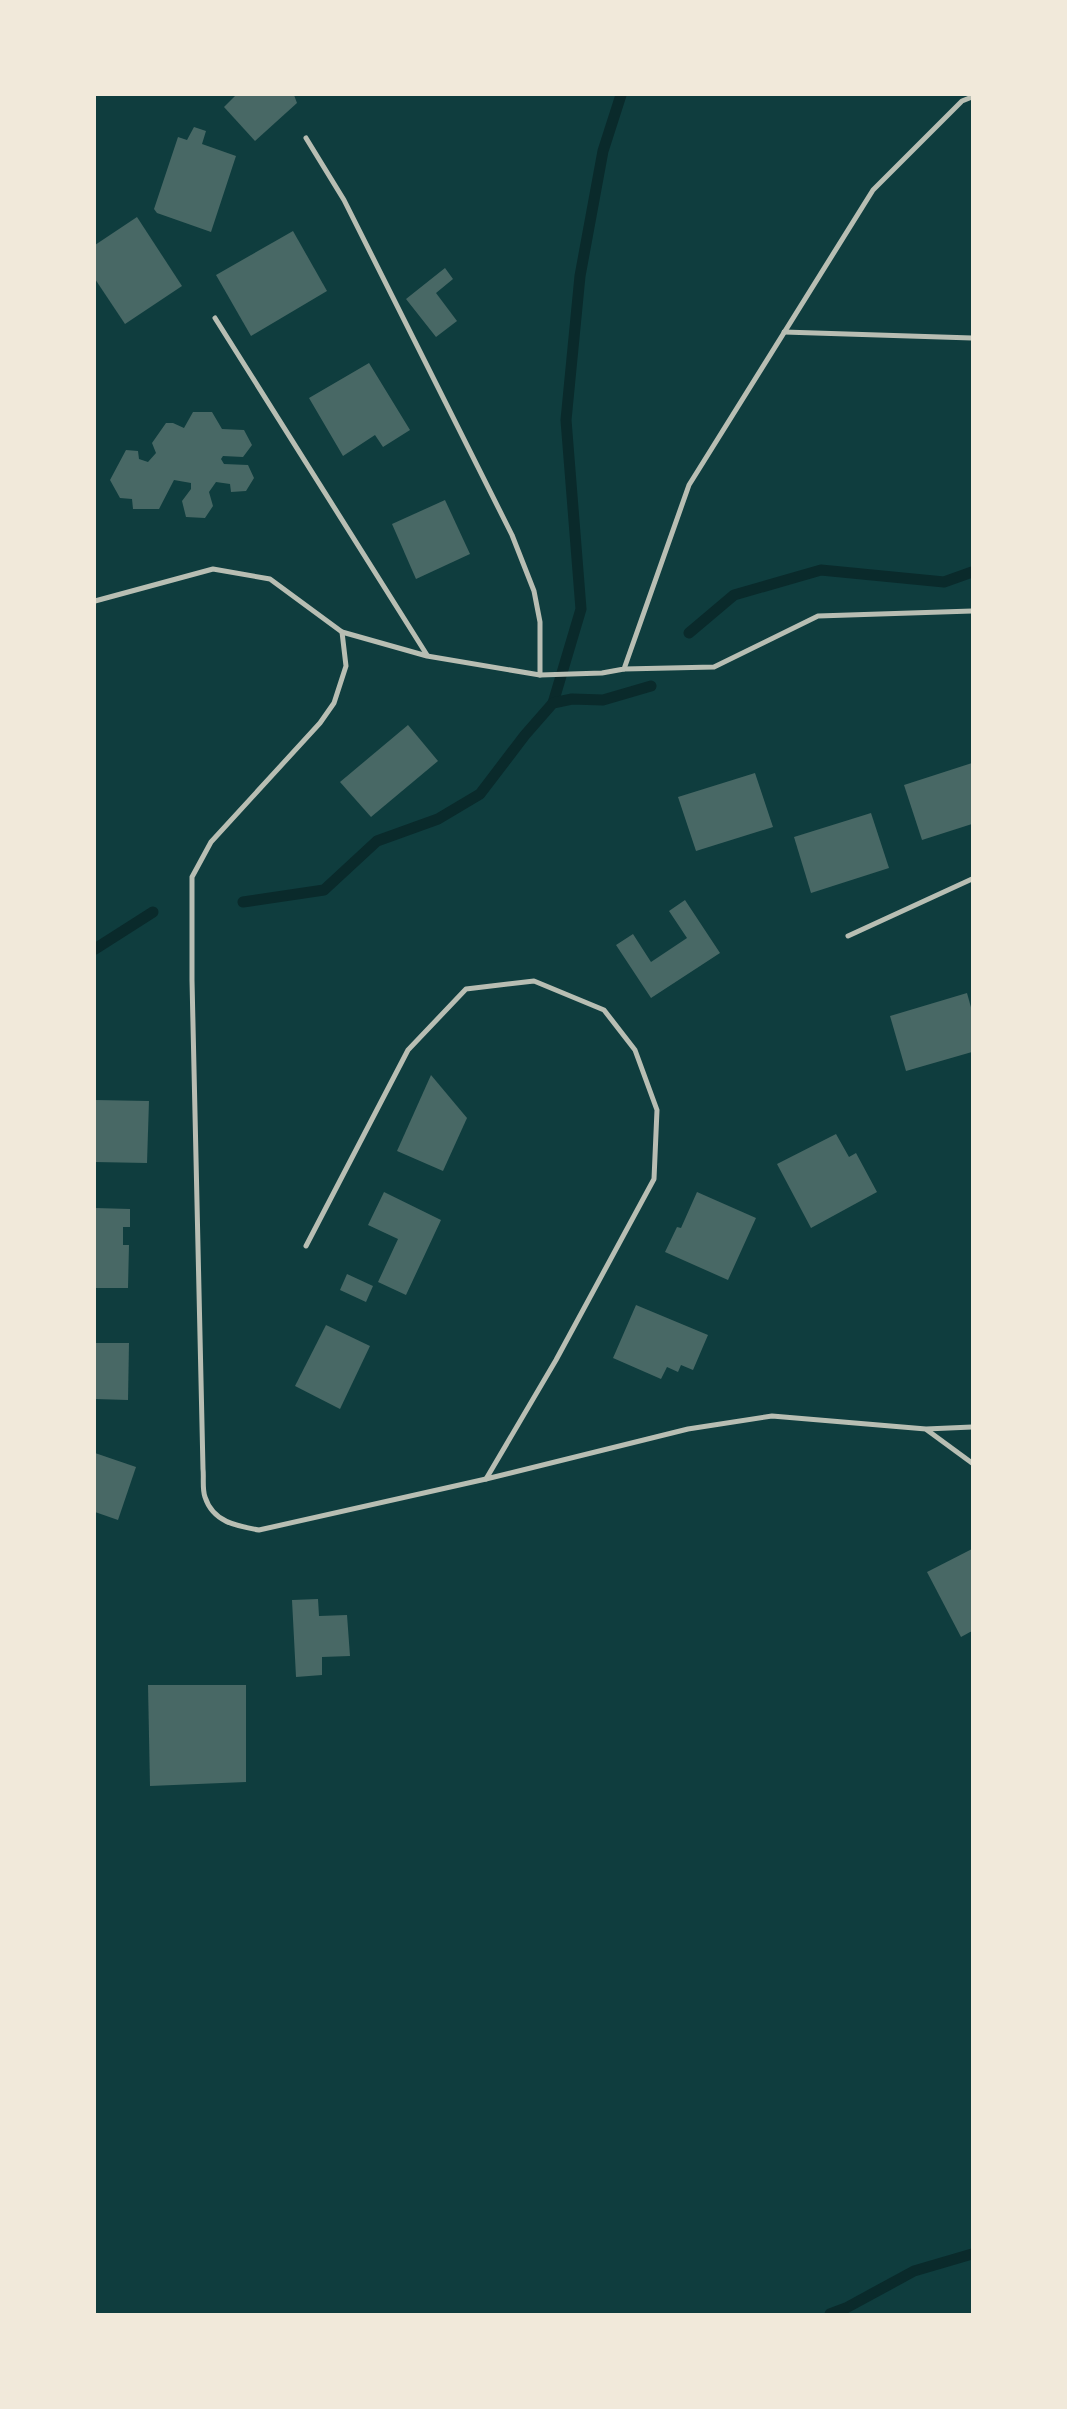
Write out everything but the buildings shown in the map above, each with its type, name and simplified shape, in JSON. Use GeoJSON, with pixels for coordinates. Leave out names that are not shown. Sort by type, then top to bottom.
{"type":"FeatureCollection","features":[{"type":"Feature","properties":{"kind":"street"},"geometry":{"type":"LineString","coordinates":[[624,669],[689,485],[873,190],[962,101],[972,96]]}},
{"type":"Feature","properties":{"kind":"street"},"geometry":{"type":"LineString","coordinates":[[306,138],[344,200],[512,535],[534,591],[540,622],[540,675]]}},
{"type":"Feature","properties":{"kind":"street"},"geometry":{"type":"LineString","coordinates":[[215,318],[427,656]]}},
{"type":"Feature","properties":{"kind":"street"},"geometry":{"type":"LineString","coordinates":[[784,332],[972,338]]}},
{"type":"Feature","properties":{"kind":"street"},"geometry":{"type":"LineString","coordinates":[[95,601],[213,569],[270,579],[342,632],[427,656],[540,675],[602,673],[624,669],[714,667],[818,616],[972,611]]}},
{"type":"Feature","properties":{"kind":"street"},"geometry":{"type":"LineString","coordinates":[[342,632],[346,666],[334,703],[320,723],[211,842],[192,877],[193,1000],[205,1497],[219,1518],[233,1526],[259,1530],[486,1479],[688,1429],[772,1416],[926,1430],[972,1427]]}},
{"type":"Feature","properties":{"kind":"street"},"geometry":{"type":"LineString","coordinates":[[848,936],[972,879]]}},
{"type":"Feature","properties":{"kind":"street"},"geometry":{"type":"LineString","coordinates":[[306,1246],[408,1050],[466,989],[534,981],[604,1010],[635,1050],[657,1110],[654,1179],[556,1360],[486,1479]]}},
{"type":"Feature","properties":{"kind":"street"},"geometry":{"type":"LineString","coordinates":[[926,1430],[972,1463]]}},
{"type":"Feature","properties":{"kind":"waterway"},"geometry":{"type":"LineString","coordinates":[[553,703],[581,609],[566,420],[580,276],[603,151],[621,95]]}},
{"type":"Feature","properties":{"kind":"waterway"},"geometry":{"type":"LineString","coordinates":[[689,633],[734,595],[821,570],[944,582],[972,572]]}},
{"type":"Feature","properties":{"kind":"waterway"},"geometry":{"type":"LineString","coordinates":[[243,902],[324,890],[377,841],[438,819],[480,794],[525,735],[553,703],[572,699],[603,700],[651,686]]}},
{"type":"Feature","properties":{"kind":"waterway"},"geometry":{"type":"LineString","coordinates":[[95,949],[153,912]]}},
{"type":"Feature","properties":{"kind":"waterway"},"geometry":{"type":"LineString","coordinates":[[830,2314],[846,2308],[914,2271],[972,2254]]}}]}
